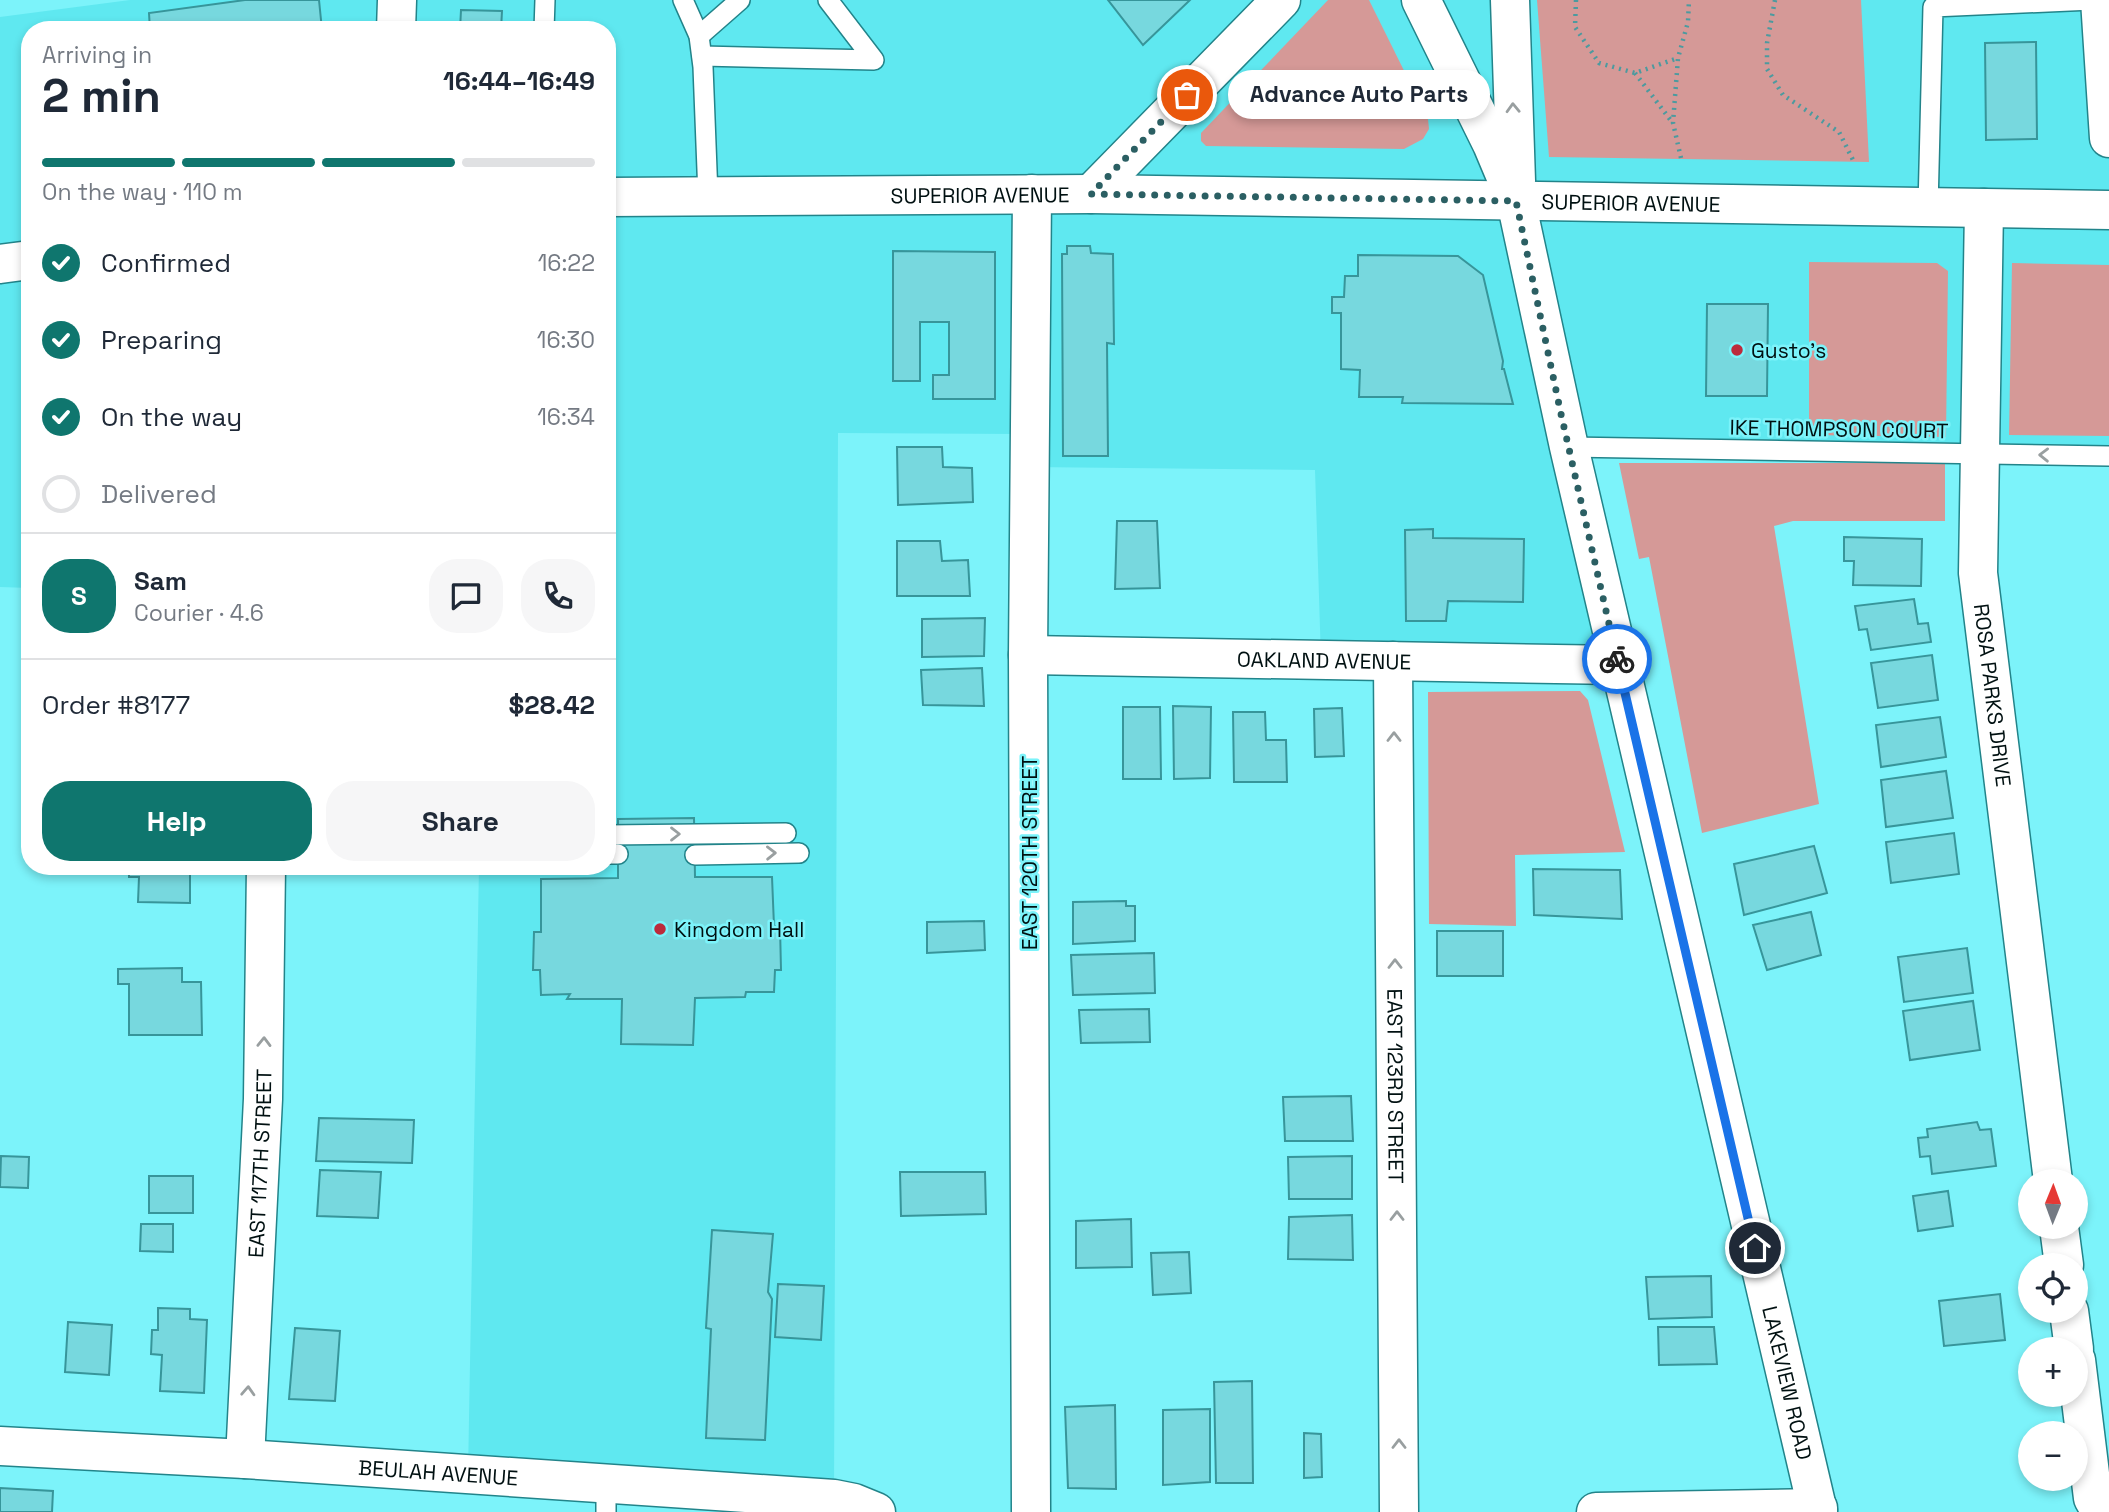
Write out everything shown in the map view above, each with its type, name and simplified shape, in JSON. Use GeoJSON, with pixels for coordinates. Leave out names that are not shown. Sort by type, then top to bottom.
{"type":"FeatureCollection","features":[{"type":"Feature","properties":{"kind":"street"},"geometry":{"type":"LineString","coordinates":[[396,21],[397,0]]}},
{"type":"Feature","properties":{"kind":"street"},"geometry":{"type":"LineString","coordinates":[[1091,194],[1281,0]]}},
{"type":"Feature","properties":{"kind":"street","name":"LAKEVIEW ROAD"},"geometry":{"type":"LineString","coordinates":[[1420,0],[1492,144],[1516,201],[1619,665],[1818,1510]]}},
{"type":"Feature","properties":{"kind":"street"},"geometry":{"type":"LineString","coordinates":[[1510,0],[1516,201]]}},
{"type":"Feature","properties":{"kind":"street"},"geometry":{"type":"LineString","coordinates":[[2100,0],[2109,138]]}},
{"type":"Feature","properties":{"kind":"street","name":"EAST 120TH STREET"},"geometry":{"type":"LineString","coordinates":[[1031,1512],[1028,655],[1032,194]]}},
{"type":"Feature","properties":{"kind":"street","name":"SUPERIOR AVENUE"},"geometry":{"type":"LineString","coordinates":[[616,197],[1091,194],[2109,210]]}},
{"type":"Feature","properties":{"kind":"street","name":"ROSA PARKS DRIVE"},"geometry":{"type":"LineString","coordinates":[[1984,208],[1978,573],[2052,1169]]}},
{"type":"Feature","properties":{"kind":"street"},"geometry":{"type":"LineString","coordinates":[[0,264],[21,261]]}},
{"type":"Feature","properties":{"kind":"street","name":"OAKLAND AVENUE"},"geometry":{"type":"LineString","coordinates":[[1028,655],[1619,665]]}},
{"type":"Feature","properties":{"kind":"street","name":"EAST 123RD STREET"},"geometry":{"type":"LineString","coordinates":[[1393,661],[1399,1512]]}},
{"type":"Feature","properties":{"kind":"street","name":"EAST 117TH STREET"},"geometry":{"type":"LineString","coordinates":[[245,1459],[263,1099],[265,875]]}},
{"type":"Feature","properties":{"kind":"street"},"geometry":{"type":"LineString","coordinates":[[2081,1407],[2092,1498],[2101,1512]]}},
{"type":"Feature","properties":{"kind":"street","name":"BEULAH AVENUE"},"geometry":{"type":"LineString","coordinates":[[0,1446],[245,1459],[606,1498],[819,1505],[854,1503],[876,1512]]}},
{"type":"Feature","properties":{"kind":"street"},"geometry":{"type":"LineString","coordinates":[[1596,1512],[1818,1510]]}},
{"type":"Feature","properties":{"kind":"lane"},"geometry":{"type":"LineString","coordinates":[[544,21],[545,0]]}},
{"type":"Feature","properties":{"kind":"lane"},"geometry":{"type":"LineString","coordinates":[[683,0],[699,36],[702,56],[708,196]]}},
{"type":"Feature","properties":{"kind":"lane"},"geometry":{"type":"LineString","coordinates":[[699,36],[740,0]]}},
{"type":"Feature","properties":{"kind":"lane"},"geometry":{"type":"LineString","coordinates":[[702,56],[874,60],[828,0]]}},
{"type":"Feature","properties":{"kind":"lane"},"geometry":{"type":"LineString","coordinates":[[1928,207],[1933,7],[2092,0]]}},
{"type":"Feature","properties":{"kind":"lane","name":"IKE THOMPSON COURT"},"geometry":{"type":"LineString","coordinates":[[1569,447],[2109,456]]}},
{"type":"Feature","properties":{"kind":"lane"},"geometry":{"type":"LineString","coordinates":[[616,835],[786,833]]}},
{"type":"Feature","properties":{"kind":"lane"},"geometry":{"type":"LineString","coordinates":[[695,855],[799,853]]}},
{"type":"Feature","properties":{"kind":"path"},"geometry":{"type":"LineString","coordinates":[[1576,0],[1575,27],[1599,63],[1635,73],[1678,58]]}},
{"type":"Feature","properties":{"kind":"path"},"geometry":{"type":"LineString","coordinates":[[1681,158],[1673,123],[1678,58],[1688,22],[1689,0]]}},
{"type":"Feature","properties":{"kind":"path"},"geometry":{"type":"LineString","coordinates":[[1775,0],[1767,43],[1767,69],[1783,95],[1839,132],[1853,160]]}},
{"type":"Feature","properties":{"kind":"path"},"geometry":{"type":"LineString","coordinates":[[1635,73],[1673,123]]}},
{"type":"Feature","properties":{"kind":"shaded area"},"geometry":{"type":"Polygon","coordinates":[[[130,0],[2109,0],[2109,456],[1569,447],[1619,665],[1321,660],[1315,470],[1030,467],[1030,434],[838,433],[834,1499],[468,1474],[479,875],[616,875],[616,21],[21,21],[21,588],[0,587],[0,17],[130,0]]]}},
{"type":"Feature","properties":{"kind":"shaded area"},"geometry":{"type":"Polygon","coordinates":[[[1328,0],[1369,0],[1428,119],[1429,129],[1423,139],[1404,149],[1206,146],[1201,141],[1201,133],[1328,0]]]}},
{"type":"Feature","properties":{"kind":"shaded area"},"geometry":{"type":"Polygon","coordinates":[[[1537,0],[1861,0],[1869,162],[1549,157],[1537,0]]]}},
{"type":"Feature","properties":{"kind":"shaded area"},"geometry":{"type":"Polygon","coordinates":[[[1809,262],[1937,263],[1948,271],[1946,437],[1809,435],[1809,262]]]}},
{"type":"Feature","properties":{"kind":"shaded area"},"geometry":{"type":"Polygon","coordinates":[[[2012,263],[2109,265],[2109,436],[2009,435],[2012,263]]]}},
{"type":"Feature","properties":{"kind":"shaded area"},"geometry":{"type":"Polygon","coordinates":[[[1619,463],[1945,463],[1945,521],[1793,521],[1774,526],[1819,804],[1702,833],[1649,557],[1639,559],[1619,463]]]}},
{"type":"Feature","properties":{"kind":"shaded area"},"geometry":{"type":"Polygon","coordinates":[[[1580,691],[1588,700],[1625,852],[1515,855],[1516,926],[1429,924],[1428,692],[1580,691]]]}},
{"type":"Feature","properties":{"kind":"building"},"geometry":{"type":"Polygon","coordinates":[[[245,0],[319,0],[321,21],[149,21],[149,13],[245,0]]]}},
{"type":"Feature","properties":{"kind":"building"},"geometry":{"type":"Polygon","coordinates":[[[1108,0],[1190,0],[1143,45],[1108,0]]]}},
{"type":"Feature","properties":{"kind":"building"},"geometry":{"type":"Polygon","coordinates":[[[461,10],[502,11],[501,21],[460,21],[461,10]]]}},
{"type":"Feature","properties":{"kind":"building"},"geometry":{"type":"Polygon","coordinates":[[[2036,42],[2037,139],[1986,140],[1985,43],[2036,42]]]}},
{"type":"Feature","properties":{"kind":"building"},"geometry":{"type":"Polygon","coordinates":[[[1067,246],[1090,246],[1091,253],[1113,254],[1114,344],[1107,343],[1108,456],[1063,456],[1062,254],[1067,254],[1067,246]]]}},
{"type":"Feature","properties":{"kind":"building"},"geometry":{"type":"Polygon","coordinates":[[[893,251],[995,252],[995,399],[933,399],[933,375],[949,375],[949,322],[920,322],[920,381],[893,381],[893,251]]]}},
{"type":"Feature","properties":{"kind":"building"},"geometry":{"type":"Polygon","coordinates":[[[1358,255],[1458,256],[1483,275],[1503,361],[1502,369],[1513,404],[1402,403],[1403,397],[1359,397],[1360,370],[1341,369],[1341,313],[1332,313],[1332,297],[1344,297],[1345,276],[1358,276],[1358,255]]]}},
{"type":"Feature","properties":{"kind":"building","name":"Gusto's"},"geometry":{"type":"Polygon","coordinates":[[[1707,304],[1768,304],[1767,396],[1706,396],[1707,304]]]}},
{"type":"Feature","properties":{"kind":"building"},"geometry":{"type":"Polygon","coordinates":[[[897,447],[942,447],[943,467],[972,468],[973,502],[898,505],[897,447]]]}},
{"type":"Feature","properties":{"kind":"building"},"geometry":{"type":"Polygon","coordinates":[[[1117,521],[1157,521],[1160,588],[1115,589],[1117,521]]]}},
{"type":"Feature","properties":{"kind":"building"},"geometry":{"type":"Polygon","coordinates":[[[1433,529],[1433,538],[1524,539],[1523,602],[1448,601],[1446,621],[1406,621],[1405,530],[1433,529]]]}},
{"type":"Feature","properties":{"kind":"building"},"geometry":{"type":"Polygon","coordinates":[[[1844,537],[1922,539],[1921,586],[1853,585],[1854,561],[1844,561],[1844,537]]]}},
{"type":"Feature","properties":{"kind":"building"},"geometry":{"type":"Polygon","coordinates":[[[897,541],[940,541],[942,561],[968,560],[970,596],[897,596],[897,541]]]}},
{"type":"Feature","properties":{"kind":"building"},"geometry":{"type":"Polygon","coordinates":[[[1914,599],[1918,624],[1928,623],[1931,642],[1871,650],[1867,629],[1859,630],[1855,606],[1914,599]]]}},
{"type":"Feature","properties":{"kind":"building"},"geometry":{"type":"Polygon","coordinates":[[[985,618],[984,656],[922,657],[922,619],[985,618]]]}},
{"type":"Feature","properties":{"kind":"building"},"geometry":{"type":"Polygon","coordinates":[[[1932,655],[1938,700],[1878,708],[1871,663],[1932,655]]]}},
{"type":"Feature","properties":{"kind":"building"},"geometry":{"type":"Polygon","coordinates":[[[982,668],[984,706],[923,705],[921,670],[982,668]]]}},
{"type":"Feature","properties":{"kind":"building"},"geometry":{"type":"Polygon","coordinates":[[[1173,706],[1211,707],[1210,778],[1174,779],[1173,706]]]}},
{"type":"Feature","properties":{"kind":"building"},"geometry":{"type":"Polygon","coordinates":[[[1123,707],[1160,707],[1161,779],[1123,779],[1123,707]]]}},
{"type":"Feature","properties":{"kind":"building"},"geometry":{"type":"Polygon","coordinates":[[[1342,708],[1344,756],[1315,757],[1314,709],[1342,708]]]}},
{"type":"Feature","properties":{"kind":"building"},"geometry":{"type":"Polygon","coordinates":[[[1233,712],[1265,712],[1266,740],[1286,740],[1287,782],[1234,782],[1233,712]]]}},
{"type":"Feature","properties":{"kind":"building"},"geometry":{"type":"Polygon","coordinates":[[[1940,717],[1946,757],[1881,767],[1876,725],[1940,717]]]}},
{"type":"Feature","properties":{"kind":"building"},"geometry":{"type":"Polygon","coordinates":[[[1946,771],[1953,818],[1886,827],[1881,780],[1946,771]]]}},
{"type":"Feature","properties":{"kind":"building","name":"Kingdom Hall"},"geometry":{"type":"Polygon","coordinates":[[[694,818],[695,877],[772,877],[774,926],[780,927],[781,970],[775,970],[774,992],[746,992],[745,997],[695,998],[693,1045],[621,1044],[622,999],[567,999],[570,994],[541,995],[540,970],[533,970],[534,932],[541,932],[541,879],[618,878],[618,819],[694,818]]]}},
{"type":"Feature","properties":{"kind":"building"},"geometry":{"type":"Polygon","coordinates":[[[1954,833],[1959,874],[1891,883],[1886,842],[1954,833]]]}},
{"type":"Feature","properties":{"kind":"building"},"geometry":{"type":"Polygon","coordinates":[[[1814,846],[1827,893],[1744,915],[1734,864],[1814,846]]]}},
{"type":"Feature","properties":{"kind":"building"},"geometry":{"type":"Polygon","coordinates":[[[1533,869],[1620,870],[1622,919],[1534,915],[1533,869]]]}},
{"type":"Feature","properties":{"kind":"building"},"geometry":{"type":"Polygon","coordinates":[[[190,875],[190,903],[138,902],[139,877],[129,877],[190,875]]]}},
{"type":"Feature","properties":{"kind":"building"},"geometry":{"type":"Polygon","coordinates":[[[1126,901],[1126,906],[1135,906],[1135,941],[1073,944],[1073,902],[1126,901]]]}},
{"type":"Feature","properties":{"kind":"building"},"geometry":{"type":"Polygon","coordinates":[[[1811,912],[1821,955],[1767,970],[1753,925],[1811,912]]]}},
{"type":"Feature","properties":{"kind":"building"},"geometry":{"type":"Polygon","coordinates":[[[984,921],[985,950],[927,953],[927,922],[984,921]]]}},
{"type":"Feature","properties":{"kind":"building"},"geometry":{"type":"Polygon","coordinates":[[[1437,931],[1503,931],[1503,976],[1437,976],[1437,931]]]}},
{"type":"Feature","properties":{"kind":"building"},"geometry":{"type":"Polygon","coordinates":[[[1967,948],[1973,993],[1904,1002],[1898,957],[1967,948]]]}},
{"type":"Feature","properties":{"kind":"building"},"geometry":{"type":"Polygon","coordinates":[[[1154,953],[1155,993],[1073,995],[1071,955],[1154,953]]]}},
{"type":"Feature","properties":{"kind":"building"},"geometry":{"type":"Polygon","coordinates":[[[182,968],[182,982],[201,982],[202,1035],[129,1035],[129,984],[118,984],[118,969],[182,968]]]}},
{"type":"Feature","properties":{"kind":"building"},"geometry":{"type":"Polygon","coordinates":[[[1973,1001],[1980,1050],[1910,1060],[1903,1011],[1973,1001]]]}},
{"type":"Feature","properties":{"kind":"building"},"geometry":{"type":"Polygon","coordinates":[[[1149,1009],[1150,1042],[1081,1043],[1079,1010],[1149,1009]]]}},
{"type":"Feature","properties":{"kind":"building"},"geometry":{"type":"Polygon","coordinates":[[[1351,1096],[1353,1141],[1285,1141],[1283,1097],[1351,1096]]]}},
{"type":"Feature","properties":{"kind":"building"},"geometry":{"type":"Polygon","coordinates":[[[319,1118],[414,1120],[412,1163],[316,1161],[319,1118]]]}},
{"type":"Feature","properties":{"kind":"building"},"geometry":{"type":"Polygon","coordinates":[[[1977,1122],[1980,1130],[1991,1129],[1996,1166],[1932,1174],[1930,1156],[1920,1157],[1918,1138],[1928,1137],[1927,1129],[1977,1122]]]}},
{"type":"Feature","properties":{"kind":"building"},"geometry":{"type":"Polygon","coordinates":[[[1,1156],[29,1157],[28,1188],[0,1187],[1,1156]]]}},
{"type":"Feature","properties":{"kind":"building"},"geometry":{"type":"Polygon","coordinates":[[[1352,1156],[1352,1199],[1289,1199],[1288,1157],[1352,1156]]]}},
{"type":"Feature","properties":{"kind":"building"},"geometry":{"type":"Polygon","coordinates":[[[320,1170],[381,1172],[378,1218],[317,1216],[320,1170]]]}},
{"type":"Feature","properties":{"kind":"building"},"geometry":{"type":"Polygon","coordinates":[[[900,1172],[985,1172],[986,1214],[901,1216],[900,1172]]]}},
{"type":"Feature","properties":{"kind":"building"},"geometry":{"type":"Polygon","coordinates":[[[149,1176],[193,1176],[193,1213],[149,1213],[149,1176]]]}},
{"type":"Feature","properties":{"kind":"building"},"geometry":{"type":"Polygon","coordinates":[[[1948,1191],[1953,1226],[1918,1231],[1913,1196],[1948,1191]]]}},
{"type":"Feature","properties":{"kind":"building"},"geometry":{"type":"Polygon","coordinates":[[[1352,1215],[1353,1260],[1288,1259],[1289,1217],[1352,1215]]]}},
{"type":"Feature","properties":{"kind":"building"},"geometry":{"type":"Polygon","coordinates":[[[1131,1219],[1132,1267],[1076,1268],[1076,1221],[1131,1219]]]}},
{"type":"Feature","properties":{"kind":"building"},"geometry":{"type":"Polygon","coordinates":[[[141,1224],[173,1224],[173,1252],[140,1251],[141,1224]]]}},
{"type":"Feature","properties":{"kind":"building"},"geometry":{"type":"Polygon","coordinates":[[[712,1230],[773,1234],[768,1292],[772,1299],[765,1440],[706,1438],[711,1329],[706,1328],[712,1230]]]}},
{"type":"Feature","properties":{"kind":"building"},"geometry":{"type":"Polygon","coordinates":[[[1189,1252],[1191,1293],[1153,1295],[1151,1253],[1189,1252]]]}},
{"type":"Feature","properties":{"kind":"building"},"geometry":{"type":"Polygon","coordinates":[[[1711,1276],[1712,1317],[1649,1319],[1646,1277],[1711,1276]]]}},
{"type":"Feature","properties":{"kind":"building"},"geometry":{"type":"Polygon","coordinates":[[[778,1284],[824,1286],[821,1340],[775,1337],[778,1284]]]}},
{"type":"Feature","properties":{"kind":"building"},"geometry":{"type":"Polygon","coordinates":[[[2000,1294],[2005,1340],[1944,1346],[1939,1301],[2000,1294]]]}},
{"type":"Feature","properties":{"kind":"building"},"geometry":{"type":"Polygon","coordinates":[[[158,1308],[190,1309],[190,1319],[207,1320],[204,1393],[160,1391],[162,1355],[151,1354],[152,1330],[158,1330],[158,1308]]]}},
{"type":"Feature","properties":{"kind":"building"},"geometry":{"type":"Polygon","coordinates":[[[68,1322],[112,1325],[109,1375],[65,1372],[68,1322]]]}},
{"type":"Feature","properties":{"kind":"building"},"geometry":{"type":"Polygon","coordinates":[[[1658,1327],[1714,1327],[1717,1364],[1659,1365],[1658,1327]]]}},
{"type":"Feature","properties":{"kind":"building"},"geometry":{"type":"Polygon","coordinates":[[[295,1328],[340,1331],[335,1401],[289,1399],[295,1328]]]}},
{"type":"Feature","properties":{"kind":"building"},"geometry":{"type":"Polygon","coordinates":[[[1252,1381],[1253,1483],[1216,1483],[1214,1382],[1252,1381]]]}},
{"type":"Feature","properties":{"kind":"building"},"geometry":{"type":"Polygon","coordinates":[[[1115,1405],[1116,1489],[1068,1488],[1065,1407],[1115,1405]]]}},
{"type":"Feature","properties":{"kind":"building"},"geometry":{"type":"Polygon","coordinates":[[[1210,1409],[1210,1482],[1163,1485],[1163,1410],[1210,1409]]]}},
{"type":"Feature","properties":{"kind":"building"},"geometry":{"type":"Polygon","coordinates":[[[1304,1433],[1321,1434],[1322,1477],[1304,1478],[1304,1433]]]}},
{"type":"Feature","properties":{"kind":"building"},"geometry":{"type":"Polygon","coordinates":[[[0,1488],[53,1491],[52,1512],[0,1512],[0,1488]]]}},
{"type":"Feature","properties":{"kind":"way so far"},"geometry":{"type":"LineString","coordinates":[[1187,95],[1091,194],[1516,201],[1617,659]]}},
{"type":"Feature","properties":{"kind":"place","name":"Advance Auto Parts"},"geometry":{"type":"Point","coordinates":[1187,95]}},
{"type":"Feature","properties":{"kind":"place","name":"Gusto's"},"geometry":{"type":"Point","coordinates":[1737,350]}},
{"type":"Feature","properties":{"kind":"place","name":"Kingdom Hall"},"geometry":{"type":"Point","coordinates":[660,929]}},
{"type":"Feature","properties":{"kind":"route"},"geometry":{"type":"LineString","coordinates":[[1617,659],[1755,1248]]}}]}
